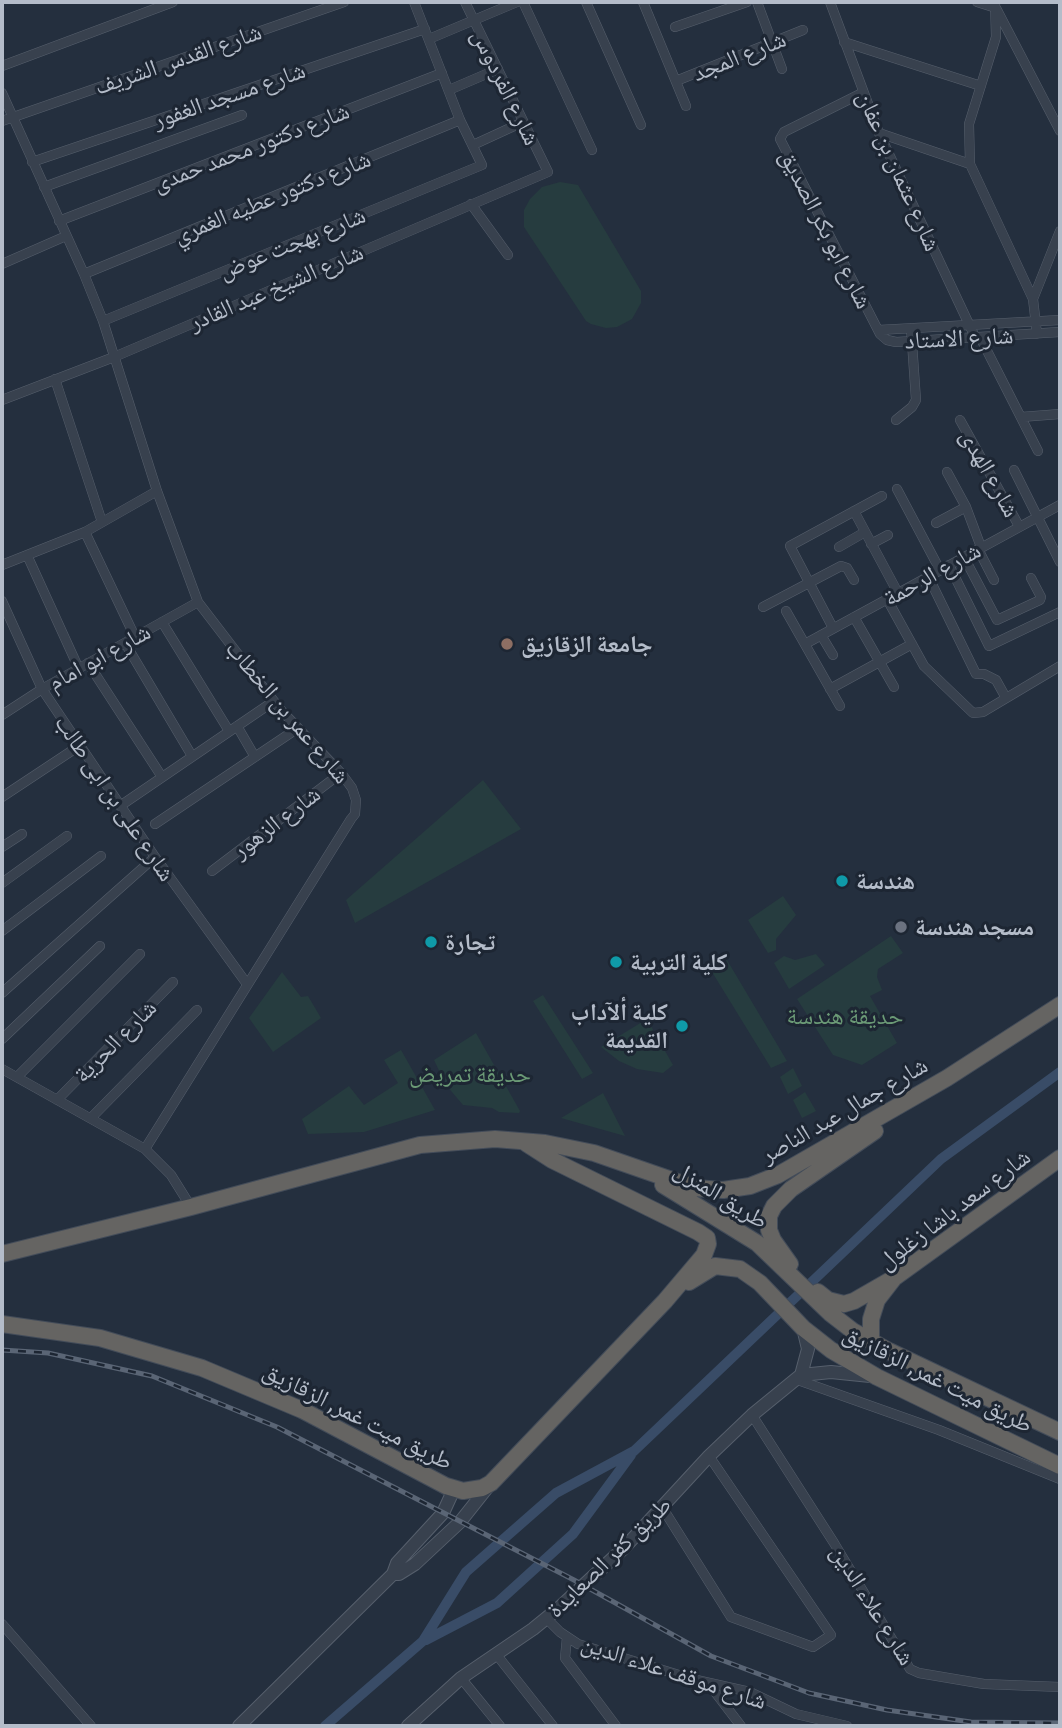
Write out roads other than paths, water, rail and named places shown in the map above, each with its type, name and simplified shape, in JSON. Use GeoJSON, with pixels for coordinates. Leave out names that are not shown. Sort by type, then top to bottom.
{"type":"FeatureCollection","features":[{"type":"Feature","properties":{"kind":"highway","name":"شارع جمال عبد الناصر"},"geometry":{"type":"LineString","coordinates":[[634,1168],[695,1188],[723,1190],[750,1186],[778,1175],[918,1094],[1060,1005]]}},
{"type":"Feature","properties":{"kind":"highway"},"geometry":{"type":"LineString","coordinates":[[783,1262],[769,1230],[769,1216],[774,1206],[791,1189],[906,1112],[918,1094]]}},
{"type":"Feature","properties":{"kind":"highway"},"geometry":{"type":"LineString","coordinates":[[2,1254],[191,1207],[420,1145],[495,1139],[520,1140],[569,1147],[634,1168]]}},
{"type":"Feature","properties":{"kind":"highway"},"geometry":{"type":"LineString","coordinates":[[491,1483],[665,1301],[704,1255],[708,1244],[707,1238],[620,1191],[552,1160],[520,1140]]}},
{"type":"Feature","properties":{"kind":"highway","name":"شارع سعد باشا زغلول"},"geometry":{"type":"LineString","coordinates":[[871,1341],[871,1319],[877,1300],[894,1279],[1060,1157]]}},
{"type":"Feature","properties":{"kind":"highway","name":"طريق المنزل"},"geometry":{"type":"LineString","coordinates":[[634,1168],[743,1233],[783,1262]]}},
{"type":"Feature","properties":{"kind":"highway","name":"طريق ميت غمر, الزقازيق"},"geometry":{"type":"LineString","coordinates":[[783,1262],[825,1303],[839,1322],[871,1341],[1060,1432]]}},
{"type":"Feature","properties":{"kind":"highway","name":"طريق ميت غمر, الزقازيق"},"geometry":{"type":"LineString","coordinates":[[665,1301],[703,1271],[715,1266],[740,1269],[760,1283],[817,1341],[877,1377],[1060,1469]]}},
{"type":"Feature","properties":{"kind":"highway"},"geometry":{"type":"LineString","coordinates":[[825,1303],[849,1303],[894,1279]]}},
{"type":"Feature","properties":{"kind":"highway","name":"طريق ميت غمر, الزقازيق"},"geometry":{"type":"LineString","coordinates":[[2,1324],[100,1338],[202,1368],[302,1410],[454,1489],[473,1490],[491,1483]]}},
{"type":"Feature","properties":{"kind":"street"},"geometry":{"type":"LineString","coordinates":[[2,66],[173,2]]}},
{"type":"Feature","properties":{"kind":"street","name":"شارع القدس الشريف"},"geometry":{"type":"LineString","coordinates":[[2,121],[344,2]]}},
{"type":"Feature","properties":{"kind":"street"},"geometry":{"type":"LineString","coordinates":[[414,2],[460,120],[473,145],[523,122]]}},
{"type":"Feature","properties":{"kind":"street","name":"شارع الفردوس"},"geometry":{"type":"LineString","coordinates":[[465,2],[548,172]]}},
{"type":"Feature","properties":{"kind":"street"},"geometry":{"type":"LineString","coordinates":[[429,39],[517,2]]}},
{"type":"Feature","properties":{"kind":"street"},"geometry":{"type":"LineString","coordinates":[[523,2],[592,150]]}},
{"type":"Feature","properties":{"kind":"street"},"geometry":{"type":"LineString","coordinates":[[586,2],[641,125]]}},
{"type":"Feature","properties":{"kind":"street"},"geometry":{"type":"LineString","coordinates":[[643,2],[686,106]]}},
{"type":"Feature","properties":{"kind":"street"},"geometry":{"type":"LineString","coordinates":[[675,27],[747,2]]}},
{"type":"Feature","properties":{"kind":"street"},"geometry":{"type":"LineString","coordinates":[[757,2],[782,69]]}},
{"type":"Feature","properties":{"kind":"street","name":"شارع عثمان بن عفان"},"geometry":{"type":"LineString","coordinates":[[830,2],[879,133],[970,325],[1038,451]]}},
{"type":"Feature","properties":{"kind":"street"},"geometry":{"type":"LineString","coordinates":[[977,2],[996,5]]}},
{"type":"Feature","properties":{"kind":"street"},"geometry":{"type":"LineString","coordinates":[[996,5],[996,37],[969,124],[970,164],[1033,299],[1037,334]]}},
{"type":"Feature","properties":{"kind":"street"},"geometry":{"type":"LineString","coordinates":[[996,5],[1060,131]]}},
{"type":"Feature","properties":{"kind":"street","name":"شارع مسجد الغفور"},"geometry":{"type":"LineString","coordinates":[[33,162],[425,29]]}},
{"type":"Feature","properties":{"kind":"street","name":"شارع المجد"},"geometry":{"type":"LineString","coordinates":[[676,81],[803,30]]}},
{"type":"Feature","properties":{"kind":"street"},"geometry":{"type":"LineString","coordinates":[[844,42],[981,86]]}},
{"type":"Feature","properties":{"kind":"street"},"geometry":{"type":"LineString","coordinates":[[449,90],[498,69]]}},
{"type":"Feature","properties":{"kind":"street","name":"شارع دكتور محمد حمدى"},"geometry":{"type":"LineString","coordinates":[[60,221],[442,73]]}},
{"type":"Feature","properties":{"kind":"street","name":"شارع عمر بن الخطاب"},"geometry":{"type":"LineString","coordinates":[[2,93],[103,321],[157,491],[198,602],[274,701],[341,773],[354,794],[355,814],[145,1149]]}},
{"type":"Feature","properties":{"kind":"street","name":"شارع ابو بكر الصديق"},"geometry":{"type":"LineString","coordinates":[[862,93],[784,132],[780,139],[878,330]]}},
{"type":"Feature","properties":{"kind":"street"},"geometry":{"type":"LineString","coordinates":[[44,187],[242,115]]}},
{"type":"Feature","properties":{"kind":"street","name":"شارع دكتور عطيه الغمري"},"geometry":{"type":"LineString","coordinates":[[84,274],[460,120]]}},
{"type":"Feature","properties":{"kind":"street"},"geometry":{"type":"LineString","coordinates":[[879,133],[970,164]]}},
{"type":"Feature","properties":{"kind":"street","name":"شارع بهجت عوض"},"geometry":{"type":"LineString","coordinates":[[103,321],[482,166],[473,145]]}},
{"type":"Feature","properties":{"kind":"street","name":"شارع الشيخ عبد القادر"},"geometry":{"type":"LineString","coordinates":[[2,400],[114,357],[548,172]]}},
{"type":"Feature","properties":{"kind":"street"},"geometry":{"type":"LineString","coordinates":[[471,204],[508,255]]}},
{"type":"Feature","properties":{"kind":"street"},"geometry":{"type":"LineString","coordinates":[[1033,299],[1060,231]]}},
{"type":"Feature","properties":{"kind":"street"},"geometry":{"type":"LineString","coordinates":[[2,264],[66,236]]}},
{"type":"Feature","properties":{"kind":"street"},"geometry":{"type":"LineString","coordinates":[[1060,320],[1060,333]]}},
{"type":"Feature","properties":{"kind":"street","name":"شارع الاستاد"},"geometry":{"type":"LineString","coordinates":[[878,330],[1060,320]]}},
{"type":"Feature","properties":{"kind":"street"},"geometry":{"type":"LineString","coordinates":[[896,420],[912,407],[916,400],[911,328]]}},
{"type":"Feature","properties":{"kind":"street","name":"شارع الاستاد"},"geometry":{"type":"LineString","coordinates":[[878,330],[892,342],[1060,333]]}},
{"type":"Feature","properties":{"kind":"street"},"geometry":{"type":"LineString","coordinates":[[55,379],[102,522]]}},
{"type":"Feature","properties":{"kind":"street"},"geometry":{"type":"LineString","coordinates":[[1021,417],[1060,414]]}},
{"type":"Feature","properties":{"kind":"street","name":"شارع الهدى"},"geometry":{"type":"LineString","coordinates":[[960,420],[1019,526]]}},
{"type":"Feature","properties":{"kind":"street"},"geometry":{"type":"LineString","coordinates":[[1014,471],[1060,562]]}},
{"type":"Feature","properties":{"kind":"street"},"geometry":{"type":"LineString","coordinates":[[947,472],[967,507],[980,548],[995,580]]}},
{"type":"Feature","properties":{"kind":"street"},"geometry":{"type":"LineString","coordinates":[[897,489],[989,646],[1059,612]]}},
{"type":"Feature","properties":{"kind":"street"},"geometry":{"type":"LineString","coordinates":[[2,565],[85,531],[157,491]]}},
{"type":"Feature","properties":{"kind":"street"},"geometry":{"type":"LineString","coordinates":[[833,628],[790,546],[882,496]]}},
{"type":"Feature","properties":{"kind":"street","name":"شارع الرحمة"},"geometry":{"type":"LineString","coordinates":[[804,644],[1060,505]]}},
{"type":"Feature","properties":{"kind":"street"},"geometry":{"type":"LineString","coordinates":[[936,523],[967,507]]}},
{"type":"Feature","properties":{"kind":"street"},"geometry":{"type":"LineString","coordinates":[[854,511],[898,593]]}},
{"type":"Feature","properties":{"kind":"street"},"geometry":{"type":"LineString","coordinates":[[85,531],[135,637]]}},
{"type":"Feature","properties":{"kind":"street"},"geometry":{"type":"LineString","coordinates":[[839,547],[865,532]]}},
{"type":"Feature","properties":{"kind":"street"},"geometry":{"type":"LineString","coordinates":[[872,544],[888,535]]}},
{"type":"Feature","properties":{"kind":"street"},"geometry":{"type":"LineString","coordinates":[[27,555],[83,666],[162,777]]}},
{"type":"Feature","properties":{"kind":"street"},"geometry":{"type":"LineString","coordinates":[[964,556],[997,620],[1040,600],[1031,578]]}},
{"type":"Feature","properties":{"kind":"street"},"geometry":{"type":"LineString","coordinates":[[763,607],[841,566],[847,568],[854,580]]}},
{"type":"Feature","properties":{"kind":"street"},"geometry":{"type":"LineString","coordinates":[[928,576],[976,674],[984,674],[996,680],[1006,698]]}},
{"type":"Feature","properties":{"kind":"street"},"geometry":{"type":"LineString","coordinates":[[887,599],[927,670],[953,691],[973,713],[980,713],[1060,666]]}},
{"type":"Feature","properties":{"kind":"street","name":"شارع على بن ابى طالب"},"geometry":{"type":"LineString","coordinates":[[2,601],[42,689],[155,857],[247,984]]}},
{"type":"Feature","properties":{"kind":"street","name":"شارع ابو امام"},"geometry":{"type":"LineString","coordinates":[[2,715],[42,689],[198,602]]}},
{"type":"Feature","properties":{"kind":"street"},"geometry":{"type":"LineString","coordinates":[[786,611],[840,706]]}},
{"type":"Feature","properties":{"kind":"street"},"geometry":{"type":"LineString","coordinates":[[854,617],[894,687]]}},
{"type":"Feature","properties":{"kind":"street"},"geometry":{"type":"LineString","coordinates":[[162,622],[255,757]]}},
{"type":"Feature","properties":{"kind":"street"},"geometry":{"type":"LineString","coordinates":[[821,635],[833,655]]}},
{"type":"Feature","properties":{"kind":"street"},"geometry":{"type":"LineString","coordinates":[[125,643],[192,757]]}},
{"type":"Feature","properties":{"kind":"street"},"geometry":{"type":"LineString","coordinates":[[830,689],[912,644]]}},
{"type":"Feature","properties":{"kind":"street"},"geometry":{"type":"LineString","coordinates":[[120,806],[274,701]]}},
{"type":"Feature","properties":{"kind":"street"},"geometry":{"type":"LineString","coordinates":[[155,824],[298,729]]}},
{"type":"Feature","properties":{"kind":"street"},"geometry":{"type":"LineString","coordinates":[[2,797],[79,746]]}},
{"type":"Feature","properties":{"kind":"street","name":"شارع الزهور"},"geometry":{"type":"LineString","coordinates":[[212,872],[341,773]]}},
{"type":"Feature","properties":{"kind":"street"},"geometry":{"type":"LineString","coordinates":[[2,847],[22,834]]}},
{"type":"Feature","properties":{"kind":"street"},"geometry":{"type":"LineString","coordinates":[[2,883],[67,836]]}},
{"type":"Feature","properties":{"kind":"street"},"geometry":{"type":"LineString","coordinates":[[2,930],[101,856]]}},
{"type":"Feature","properties":{"kind":"street"},"geometry":{"type":"LineString","coordinates":[[3,989],[155,857]]}},
{"type":"Feature","properties":{"kind":"street"},"geometry":{"type":"LineString","coordinates":[[2,1039],[100,946]]}},
{"type":"Feature","properties":{"kind":"street"},"geometry":{"type":"LineString","coordinates":[[17,1077],[140,954]]}},
{"type":"Feature","properties":{"kind":"street","name":"شارع الحرية"},"geometry":{"type":"LineString","coordinates":[[57,1100],[173,982]]}},
{"type":"Feature","properties":{"kind":"street"},"geometry":{"type":"LineString","coordinates":[[91,1118],[197,1010]]}},
{"type":"Feature","properties":{"kind":"street"},"geometry":{"type":"LineString","coordinates":[[2,1069],[145,1149],[172,1175],[191,1207]]}},
{"type":"Feature","properties":{"kind":"street"},"geometry":{"type":"LineString","coordinates":[[798,1377],[808,1349],[803,1328]]}},
{"type":"Feature","properties":{"kind":"street"},"geometry":{"type":"LineString","coordinates":[[798,1377],[839,1373],[877,1377]]}},
{"type":"Feature","properties":{"kind":"street"},"geometry":{"type":"LineString","coordinates":[[798,1377],[949,1434],[1060,1469]]}},
{"type":"Feature","properties":{"kind":"street","name":"طريق كفر الصعايدة"},"geometry":{"type":"LineString","coordinates":[[408,1726],[461,1678],[547,1619],[625,1547],[709,1456],[752,1415],[798,1377]]}},
{"type":"Feature","properties":{"kind":"street","name":"شارع علاء الدين"},"geometry":{"type":"LineString","coordinates":[[752,1415],[910,1669],[932,1676],[984,1684],[1060,1686]]}},
{"type":"Feature","properties":{"kind":"street"},"geometry":{"type":"LineString","coordinates":[[662,1507],[731,1617],[813,1647],[831,1635],[709,1456]]}},
{"type":"Feature","properties":{"kind":"street"},"geometry":{"type":"LineString","coordinates":[[393,1574],[399,1574],[415,1564],[460,1522],[491,1483]]}},
{"type":"Feature","properties":{"kind":"street"},"geometry":{"type":"LineString","coordinates":[[239,1726],[393,1574],[397,1563],[443,1513],[454,1489]]}},
{"type":"Feature","properties":{"kind":"street","name":"شارع موقف علاء الدين"},"geometry":{"type":"LineString","coordinates":[[547,1619],[567,1637],[593,1649],[708,1683],[750,1692],[796,1714],[847,1726]]}},
{"type":"Feature","properties":{"kind":"street"},"geometry":{"type":"LineString","coordinates":[[2,1624],[91,1726]]}},
{"type":"Feature","properties":{"kind":"street"},"geometry":{"type":"LineString","coordinates":[[567,1637],[565,1658],[616,1726]]}},
{"type":"Feature","properties":{"kind":"street"},"geometry":{"type":"LineString","coordinates":[[496,1654],[553,1726]]}},
{"type":"Feature","properties":{"kind":"street"},"geometry":{"type":"LineString","coordinates":[[461,1678],[500,1726]]}},
{"type":"Feature","properties":{"kind":"street"},"geometry":{"type":"LineString","coordinates":[[708,1683],[741,1726]]}},
{"type":"Feature","properties":{"kind":"waterway"},"geometry":{"type":"LineString","coordinates":[[325,1726],[423,1641],[466,1572],[556,1493],[634,1451],[941,1159],[1060,1072]]}},
{"type":"Feature","properties":{"kind":"waterway"},"geometry":{"type":"LineString","coordinates":[[426,1640],[497,1603],[573,1534],[631,1455]]}},
{"type":"Feature","properties":{"kind":"railway"},"geometry":{"type":"LineString","coordinates":[[2,1350],[48,1353],[152,1376],[277,1427],[574,1580],[711,1656],[809,1693],[887,1710],[971,1722],[1060,1723]]}},
{"type":"Feature","properties":{"kind":"place","name":"جامعة الزقازيق"},"geometry":{"type":"Point","coordinates":[507,644]}},
{"type":"Feature","properties":{"kind":"place","name":"هندسة"},"geometry":{"type":"Point","coordinates":[842,881]}},
{"type":"Feature","properties":{"kind":"place","name":"مسجد هندسة"},"geometry":{"type":"Point","coordinates":[901,927]}},
{"type":"Feature","properties":{"kind":"place","name":"تجارة"},"geometry":{"type":"Point","coordinates":[431,942]}},
{"type":"Feature","properties":{"kind":"place","name":"كلية التربية"},"geometry":{"type":"Point","coordinates":[616,962]}},
{"type":"Feature","properties":{"kind":"place","name":"كلية ألآداب القديمة"},"geometry":{"type":"Point","coordinates":[682,1026]}},
{"type":"Feature","properties":{"kind":"park label","name":"حديقة هندسة"},"geometry":{"type":"Point","coordinates":[845,1016]}},
{"type":"Feature","properties":{"kind":"park label","name":"حديقة تمريض"},"geometry":{"type":"Point","coordinates":[470,1074]}}]}
